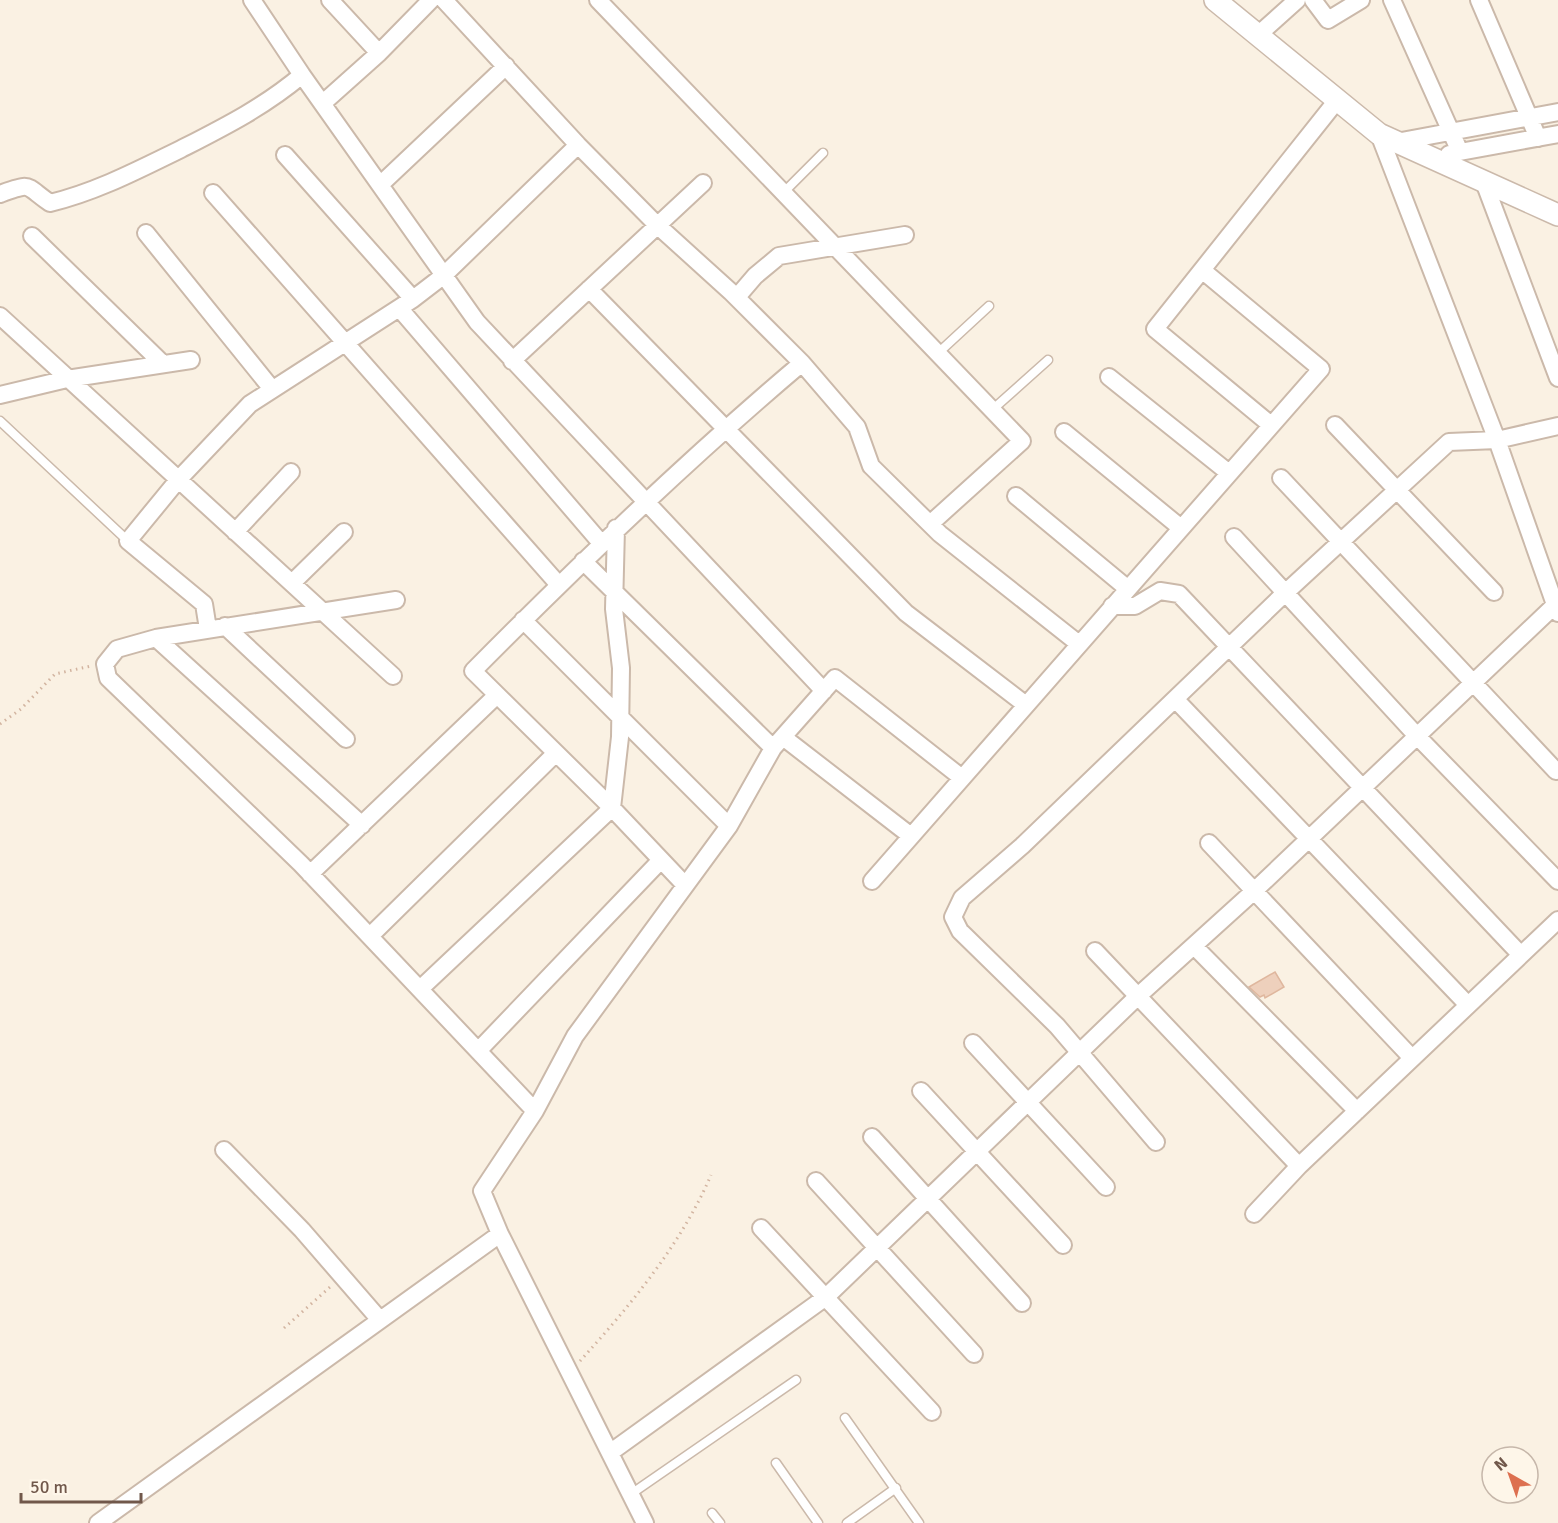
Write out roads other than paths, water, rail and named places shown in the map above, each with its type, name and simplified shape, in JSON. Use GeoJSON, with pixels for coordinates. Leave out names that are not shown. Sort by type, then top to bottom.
{"type":"FeatureCollection","features":[{"type":"Feature","properties":{"kind":"street"},"geometry":{"type":"LineString","coordinates":[[252,0],[302,75],[477,322],[824,691]]}},
{"type":"Feature","properties":{"kind":"street"},"geometry":{"type":"LineString","coordinates":[[330,0],[379,53]]}},
{"type":"Feature","properties":{"kind":"street"},"geometry":{"type":"LineString","coordinates":[[323,103],[379,53],[431,0]]}},
{"type":"Feature","properties":{"kind":"street"},"geometry":{"type":"LineString","coordinates":[[444,0],[578,146],[802,363],[857,427],[871,466],[930,524],[1079,645]]}},
{"type":"Feature","properties":{"kind":"street"},"geometry":{"type":"LineString","coordinates":[[598,0],[782,194],[1022,441],[930,524]]}},
{"type":"Feature","properties":{"kind":"street"},"geometry":{"type":"LineString","coordinates":[[1215,0],[1388,138],[1558,215]]}},
{"type":"Feature","properties":{"kind":"street"},"geometry":{"type":"LineString","coordinates":[[1258,35],[1297,0]]}},
{"type":"Feature","properties":{"kind":"street"},"geometry":{"type":"LineString","coordinates":[[1313,0],[1328,20],[1361,0]]}},
{"type":"Feature","properties":{"kind":"street"},"geometry":{"type":"LineString","coordinates":[[1392,0],[1460,152]]}},
{"type":"Feature","properties":{"kind":"street"},"geometry":{"type":"LineString","coordinates":[[1479,0],[1538,138]]}},
{"type":"Feature","properties":{"kind":"street"},"geometry":{"type":"LineString","coordinates":[[380,185],[506,66]]}},
{"type":"Feature","properties":{"kind":"street"},"geometry":{"type":"LineString","coordinates":[[0,194],[23,186],[34,188],[50,203],[76,197],[130,174],[255,111],[302,75]]}},
{"type":"Feature","properties":{"kind":"street"},"geometry":{"type":"LineString","coordinates":[[1271,425],[1155,329],[1338,99]]}},
{"type":"Feature","properties":{"kind":"street"},"geometry":{"type":"LineString","coordinates":[[1388,138],[1451,132],[1558,112]]}},
{"type":"Feature","properties":{"kind":"street"},"geometry":{"type":"LineString","coordinates":[[1430,158],[1558,134]]}},
{"type":"Feature","properties":{"kind":"street"},"geometry":{"type":"LineString","coordinates":[[611,1452],[826,1297],[1138,996],[1253,892],[1473,683],[1557,609],[1388,138]]}},
{"type":"Feature","properties":{"kind":"street"},"geometry":{"type":"LineString","coordinates":[[346,739],[216,628],[204,604],[128,541],[178,480],[250,404],[406,304],[443,276],[578,146]]}},
{"type":"Feature","properties":{"kind":"street"},"geometry":{"type":"LineString","coordinates":[[285,155],[601,543]]}},
{"type":"Feature","properties":{"kind":"street"},"geometry":{"type":"LineString","coordinates":[[1484,182],[1558,378]]}},
{"type":"Feature","properties":{"kind":"street"},"geometry":{"type":"LineString","coordinates":[[512,361],[703,183]]}},
{"type":"Feature","properties":{"kind":"street"},"geometry":{"type":"LineString","coordinates":[[213,193],[559,585]]}},
{"type":"Feature","properties":{"kind":"street"},"geometry":{"type":"LineString","coordinates":[[146,233],[272,389]]}},
{"type":"Feature","properties":{"kind":"street"},"geometry":{"type":"LineString","coordinates":[[736,297],[755,276],[779,256],[905,235]]}},
{"type":"Feature","properties":{"kind":"street"},"geometry":{"type":"LineString","coordinates":[[32,236],[163,364]]}},
{"type":"Feature","properties":{"kind":"street"},"geometry":{"type":"LineString","coordinates":[[872,880],[1321,369],[1202,270]]}},
{"type":"Feature","properties":{"kind":"street"},"geometry":{"type":"LineString","coordinates":[[589,289],[906,613],[1026,705]]}},
{"type":"Feature","properties":{"kind":"street"},"geometry":{"type":"LineString","coordinates":[[0,316],[393,676]]}},
{"type":"Feature","properties":{"kind":"street"},"geometry":{"type":"LineString","coordinates":[[0,395],[68,380],[191,360]]}},
{"type":"Feature","properties":{"kind":"street"},"geometry":{"type":"LineString","coordinates":[[685,885],[612,808],[473,671],[616,528],[724,429],[802,363]]}},
{"type":"Feature","properties":{"kind":"street"},"geometry":{"type":"LineString","coordinates":[[1109,377],[1230,473]]}},
{"type":"Feature","properties":{"kind":"street"},"geometry":{"type":"LineString","coordinates":[[1335,425],[1396,492],[1494,592]]}},
{"type":"Feature","properties":{"kind":"street"},"geometry":{"type":"LineString","coordinates":[[1156,1142],[1078,1054],[1057,1026],[960,931],[953,917],[962,898],[1022,846],[1284,594],[1449,442],[1497,440],[1558,426]]}},
{"type":"Feature","properties":{"kind":"street"},"geometry":{"type":"LineString","coordinates":[[1064,432],[1181,528]]}},
{"type":"Feature","properties":{"kind":"street"},"geometry":{"type":"LineString","coordinates":[[236,532],[291,472]]}},
{"type":"Feature","properties":{"kind":"street"},"geometry":{"type":"LineString","coordinates":[[1281,478],[1556,771]]}},
{"type":"Feature","properties":{"kind":"street"},"geometry":{"type":"LineString","coordinates":[[1016,496],[1128,589]]}},
{"type":"Feature","properties":{"kind":"street"},"geometry":{"type":"LineString","coordinates":[[420,989],[612,808],[620,717],[621,668],[615,592],[616,528]]}},
{"type":"Feature","properties":{"kind":"street"},"geometry":{"type":"LineString","coordinates":[[292,583],[344,532]]}},
{"type":"Feature","properties":{"kind":"street"},"geometry":{"type":"LineString","coordinates":[[1234,537],[1284,594],[1558,882]]}},
{"type":"Feature","properties":{"kind":"street"},"geometry":{"type":"LineString","coordinates":[[583,561],[778,743],[911,836]]}},
{"type":"Feature","properties":{"kind":"street"},"geometry":{"type":"LineString","coordinates":[[1112,606],[1135,606],[1160,591],[1179,594],[1521,955]]}},
{"type":"Feature","properties":{"kind":"street"},"geometry":{"type":"LineString","coordinates":[[396,600],[216,628],[117,649],[105,664],[108,678],[310,874],[535,1110]]}},
{"type":"Feature","properties":{"kind":"street"},"geometry":{"type":"LineString","coordinates":[[523,620],[729,826]]}},
{"type":"Feature","properties":{"kind":"street"},"geometry":{"type":"LineString","coordinates":[[156,639],[362,825]]}},
{"type":"Feature","properties":{"kind":"street"},"geometry":{"type":"LineString","coordinates":[[645,1523],[500,1234],[482,1191],[535,1110],[575,1036],[729,826],[778,743],[835,678],[962,778]]}},
{"type":"Feature","properties":{"kind":"street"},"geometry":{"type":"LineString","coordinates":[[310,874],[497,695]]}},
{"type":"Feature","properties":{"kind":"street"},"geometry":{"type":"LineString","coordinates":[[1176,700],[1468,1005]]}},
{"type":"Feature","properties":{"kind":"street"},"geometry":{"type":"LineString","coordinates":[[370,936],[556,753]]}},
{"type":"Feature","properties":{"kind":"street"},"geometry":{"type":"LineString","coordinates":[[1209,843],[1412,1058]]}},
{"type":"Feature","properties":{"kind":"street"},"geometry":{"type":"LineString","coordinates":[[478,1051],[661,860]]}},
{"type":"Feature","properties":{"kind":"street"},"geometry":{"type":"LineString","coordinates":[[1254,1214],[1299,1166],[1558,920]]}},
{"type":"Feature","properties":{"kind":"street"},"geometry":{"type":"LineString","coordinates":[[1194,946],[1357,1111]]}},
{"type":"Feature","properties":{"kind":"street"},"geometry":{"type":"LineString","coordinates":[[1095,951],[1299,1166]]}},
{"type":"Feature","properties":{"kind":"street"},"geometry":{"type":"LineString","coordinates":[[973,1043],[1106,1187]]}},
{"type":"Feature","properties":{"kind":"street"},"geometry":{"type":"LineString","coordinates":[[921,1090],[1064,1245]]}},
{"type":"Feature","properties":{"kind":"street"},"geometry":{"type":"LineString","coordinates":[[872,1137],[929,1197],[1022,1303]]}},
{"type":"Feature","properties":{"kind":"street"},"geometry":{"type":"LineString","coordinates":[[224,1150],[302,1230],[380,1320]]}},
{"type":"Feature","properties":{"kind":"street"},"geometry":{"type":"LineString","coordinates":[[816,1181],[974,1354]]}},
{"type":"Feature","properties":{"kind":"street"},"geometry":{"type":"LineString","coordinates":[[761,1228],[932,1412]]}},
{"type":"Feature","properties":{"kind":"street"},"geometry":{"type":"LineString","coordinates":[[98,1523],[500,1234]]}},
{"type":"Feature","properties":{"kind":"lane"},"geometry":{"type":"LineString","coordinates":[[782,194],[823,153]]}},
{"type":"Feature","properties":{"kind":"lane"},"geometry":{"type":"LineString","coordinates":[[938,354],[989,306]]}},
{"type":"Feature","properties":{"kind":"lane"},"geometry":{"type":"LineString","coordinates":[[992,410],[1048,360]]}},
{"type":"Feature","properties":{"kind":"lane"},"geometry":{"type":"LineString","coordinates":[[0,421],[128,541]]}},
{"type":"Feature","properties":{"kind":"lane"},"geometry":{"type":"LineString","coordinates":[[630,1494],[796,1380]]}},
{"type":"Feature","properties":{"kind":"lane"},"geometry":{"type":"LineString","coordinates":[[845,1418],[919,1523]]}},
{"type":"Feature","properties":{"kind":"lane"},"geometry":{"type":"LineString","coordinates":[[776,1463],[818,1523]]}},
{"type":"Feature","properties":{"kind":"lane"},"geometry":{"type":"LineString","coordinates":[[847,1523],[896,1488]]}},
{"type":"Feature","properties":{"kind":"lane"},"geometry":{"type":"LineString","coordinates":[[712,1513],[720,1523]]}}]}
